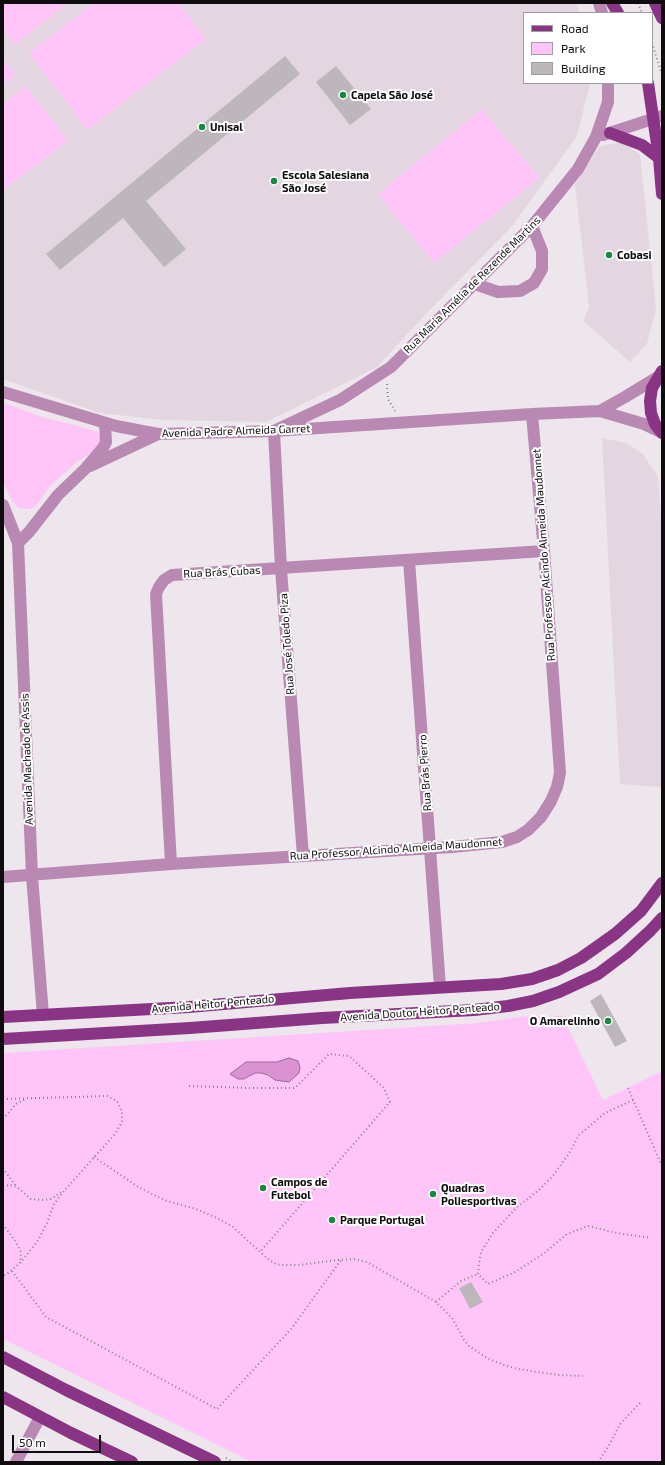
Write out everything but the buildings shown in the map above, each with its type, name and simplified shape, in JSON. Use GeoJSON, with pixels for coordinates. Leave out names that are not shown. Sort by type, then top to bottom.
{"type":"FeatureCollection","features":[{"type":"Feature","properties":{"kind":"main road"},"geometry":{"type":"LineString","coordinates":[[612,3],[617,12]]}},
{"type":"Feature","properties":{"kind":"main road"},"geometry":{"type":"LineString","coordinates":[[655,3],[662,18]]}},
{"type":"Feature","properties":{"kind":"main road"},"geometry":{"type":"LineString","coordinates":[[648,84],[658,117],[662,194]]}},
{"type":"Feature","properties":{"kind":"main road"},"geometry":{"type":"LineString","coordinates":[[610,132],[660,152]]}},
{"type":"Feature","properties":{"kind":"main road"},"geometry":{"type":"LineString","coordinates":[[660,374],[652,388],[650,401],[651,414],[655,424],[662,433]]}},
{"type":"Feature","properties":{"kind":"main road","name":"Avenida Doutor Heitor Penteado"},"geometry":{"type":"LineString","coordinates":[[423,989],[501,984],[532,979],[558,970],[581,958],[615,934],[641,911],[662,883]]}},
{"type":"Feature","properties":{"kind":"main road","name":"Avenida Doutor Heitor Penteado"},"geometry":{"type":"LineString","coordinates":[[248,1024],[322,1018],[474,1010],[533,1001],[559,992],[598,974],[626,953],[662,918]]}},
{"type":"Feature","properties":{"kind":"main road","name":"Avenida Heitor Penteado"},"geometry":{"type":"LineString","coordinates":[[3,1017],[189,1007],[271,999],[423,989]]}},
{"type":"Feature","properties":{"kind":"main road","name":"Avenida Heitor Penteado"},"geometry":{"type":"LineString","coordinates":[[3,1038],[248,1024]]}},
{"type":"Feature","properties":{"kind":"main road"},"geometry":{"type":"LineString","coordinates":[[3,1357],[66,1390],[215,1462]]}},
{"type":"Feature","properties":{"kind":"main road"},"geometry":{"type":"LineString","coordinates":[[3,1397],[40,1417],[132,1462]]}},
{"type":"Feature","properties":{"kind":"street","name":"Rua Maria Amélia de Rezende Martins"},"geometry":{"type":"LineString","coordinates":[[274,431],[340,400],[386,371],[532,226],[578,169],[596,137],[608,102],[608,84]]}},
{"type":"Feature","properties":{"kind":"street"},"geometry":{"type":"LineString","coordinates":[[596,137],[658,117]]}},
{"type":"Feature","properties":{"kind":"street"},"geometry":{"type":"LineString","coordinates":[[475,284],[498,292],[520,291],[534,283],[542,268],[542,251],[532,226]]}},
{"type":"Feature","properties":{"kind":"street","name":"Avenida Padre Almeida Garret"},"geometry":{"type":"LineString","coordinates":[[3,392],[116,426],[158,434],[274,431],[600,411],[625,397],[660,374]]}},
{"type":"Feature","properties":{"kind":"street"},"geometry":{"type":"LineString","coordinates":[[600,411],[618,415],[644,424],[662,433]]}},
{"type":"Feature","properties":{"kind":"street","name":"Rua Professor Alcindo Almeida Maudonnet"},"geometry":{"type":"LineString","coordinates":[[3,877],[32,876],[171,864],[430,848],[502,842],[517,837],[528,830],[541,817],[551,801],[557,787],[560,773],[544,551],[532,414]]}},
{"type":"Feature","properties":{"kind":"street"},"geometry":{"type":"LineString","coordinates":[[18,542],[29,532],[62,490],[86,468],[103,448],[106,442],[105,423]]}},
{"type":"Feature","properties":{"kind":"street","name":"Rua José Toledo Piza"},"geometry":{"type":"LineString","coordinates":[[274,431],[281,568],[303,856]]}},
{"type":"Feature","properties":{"kind":"street"},"geometry":{"type":"LineString","coordinates":[[86,468],[158,434]]}},
{"type":"Feature","properties":{"kind":"street","name":"Avenida Machado de Assis"},"geometry":{"type":"LineString","coordinates":[[3,505],[18,542],[32,876],[43,1015]]}},
{"type":"Feature","properties":{"kind":"street","name":"Rua Brás Cubas"},"geometry":{"type":"LineString","coordinates":[[171,864],[156,594],[164,580],[172,575],[544,551]]}},
{"type":"Feature","properties":{"kind":"street","name":"Rua Brás Pierro"},"geometry":{"type":"LineString","coordinates":[[409,560],[440,987]]}},
{"type":"Feature","properties":{"kind":"street"},"geometry":{"type":"LineString","coordinates":[[16,1462],[40,1417]]}},
{"type":"Feature","properties":{"kind":"path"},"geometry":{"type":"LineString","coordinates":[[653,45],[662,75]]}},
{"type":"Feature","properties":{"kind":"path"},"geometry":{"type":"LineString","coordinates":[[386,371],[388,399],[403,423]]}},
{"type":"Feature","properties":{"kind":"path"},"geometry":{"type":"LineString","coordinates":[[189,1086],[295,1088],[329,1054],[349,1056],[384,1088],[390,1102],[260,1252]]}},
{"type":"Feature","properties":{"kind":"path"},"geometry":{"type":"LineString","coordinates":[[628,1088],[662,1166]]}},
{"type":"Feature","properties":{"kind":"path"},"geometry":{"type":"LineString","coordinates":[[3,1099],[107,1096],[117,1101],[122,1112],[122,1122],[115,1134],[54,1204],[47,1223],[37,1242],[20,1263],[12,1271],[3,1276]]}},
{"type":"Feature","properties":{"kind":"path"},"geometry":{"type":"LineString","coordinates":[[3,1119],[16,1104],[26,1098]]}},
{"type":"Feature","properties":{"kind":"path"},"geometry":{"type":"LineString","coordinates":[[633,1100],[605,1113],[578,1135],[568,1155],[552,1177],[540,1189],[516,1208],[493,1233],[481,1252],[478,1263],[478,1274],[488,1284],[515,1272],[543,1254],[567,1234],[588,1226],[618,1233],[651,1238]]}},
{"type":"Feature","properties":{"kind":"path"},"geometry":{"type":"LineString","coordinates":[[94,1157],[140,1188],[154,1195],[167,1201],[196,1209],[217,1218],[234,1228],[268,1259],[281,1265],[299,1265],[354,1259],[367,1262],[436,1302],[452,1318],[469,1346],[487,1358],[518,1369],[558,1375],[583,1376]]}},
{"type":"Feature","properties":{"kind":"path"},"geometry":{"type":"LineString","coordinates":[[3,1168],[17,1187],[31,1199],[51,1199],[64,1191]]}},
{"type":"Feature","properties":{"kind":"path"},"geometry":{"type":"LineString","coordinates":[[3,1186],[10,1185],[17,1187]]}},
{"type":"Feature","properties":{"kind":"path"},"geometry":{"type":"LineString","coordinates":[[3,1224],[16,1242],[21,1252],[20,1263]]}},
{"type":"Feature","properties":{"kind":"path"},"geometry":{"type":"LineString","coordinates":[[12,1271],[46,1317],[216,1409],[291,1329],[341,1260]]}},
{"type":"Feature","properties":{"kind":"path"},"geometry":{"type":"LineString","coordinates":[[436,1302],[461,1281],[478,1274]]}},
{"type":"Feature","properties":{"kind":"path"},"geometry":{"type":"LineString","coordinates":[[598,1462],[620,1424],[640,1403]]}},
{"type":"Feature","properties":{"kind":"shaded area","name":"Escola Salesiana São José"},"geometry":{"type":"Polygon","coordinates":[[[3,3],[577,3],[579,12],[523,12],[523,84],[590,84],[577,136],[513,225],[424,316],[376,368],[266,422],[163,420],[100,413],[3,379],[3,3]]]}},
{"type":"Feature","properties":{"kind":"shaded area"},"geometry":{"type":"Polygon","coordinates":[[[623,142],[640,155],[656,308],[647,344],[630,362],[583,321],[589,307],[575,184],[600,146],[623,142]]]}},
{"type":"Feature","properties":{"kind":"shaded area"},"geometry":{"type":"Polygon","coordinates":[[[602,438],[626,443],[643,454],[658,477],[662,533],[662,787],[620,784],[602,438]]]}},
{"type":"Feature","properties":{"kind":"shaded area"},"geometry":{"type":"Polygon","coordinates":[[[289,1058],[298,1061],[300,1067],[299,1073],[289,1082],[275,1080],[268,1075],[261,1073],[255,1073],[244,1079],[238,1079],[230,1074],[246,1062],[277,1062],[289,1058]]]}},
{"type":"Feature","properties":{"kind":"green space"},"geometry":{"type":"Polygon","coordinates":[[[3,3],[69,3],[15,44],[3,28],[3,3]]]}},
{"type":"Feature","properties":{"kind":"green space"},"geometry":{"type":"Polygon","coordinates":[[[94,3],[178,3],[206,39],[87,130],[29,53],[94,3]]]}},
{"type":"Feature","properties":{"kind":"green space"},"geometry":{"type":"Polygon","coordinates":[[[3,60],[15,75],[3,84],[3,60]]]}},
{"type":"Feature","properties":{"kind":"green space"},"geometry":{"type":"Polygon","coordinates":[[[26,86],[68,141],[3,190],[3,104],[26,86]]]}},
{"type":"Feature","properties":{"kind":"green space"},"geometry":{"type":"Polygon","coordinates":[[[482,109],[539,178],[434,263],[378,194],[482,109]]]}},
{"type":"Feature","properties":{"kind":"green space"},"geometry":{"type":"Polygon","coordinates":[[[3,402],[39,416],[97,431],[100,435],[101,442],[99,447],[77,462],[50,486],[37,505],[31,509],[19,508],[12,501],[3,482],[3,402]]]}},
{"type":"Feature","properties":{"kind":"green space","name":"Parque Portugal"},"geometry":{"type":"Polygon","coordinates":[[[534,1015],[546,1018],[562,1015],[603,1100],[662,1071],[662,1462],[252,1462],[3,1339],[3,1053],[478,1023],[534,1015]]]}},
{"type":"Feature","properties":{"kind":"place","name":"Capela São José"},"geometry":{"type":"Point","coordinates":[343,95]}},
{"type":"Feature","properties":{"kind":"place","name":"Unisal"},"geometry":{"type":"Point","coordinates":[202,127]}},
{"type":"Feature","properties":{"kind":"place","name":"Escola Salesiana São José"},"geometry":{"type":"Point","coordinates":[274,181]}},
{"type":"Feature","properties":{"kind":"place","name":"Cobasi"},"geometry":{"type":"Point","coordinates":[609,255]}},
{"type":"Feature","properties":{"kind":"place","name":"O Amarelinho"},"geometry":{"type":"Point","coordinates":[608,1021]}},
{"type":"Feature","properties":{"kind":"place","name":"Campos de Futebol"},"geometry":{"type":"Point","coordinates":[263,1188]}},
{"type":"Feature","properties":{"kind":"place","name":"Quadras Poliesportivas"},"geometry":{"type":"Point","coordinates":[433,1194]}},
{"type":"Feature","properties":{"kind":"place","name":"Parque Portugal"},"geometry":{"type":"Point","coordinates":[332,1220]}}]}
